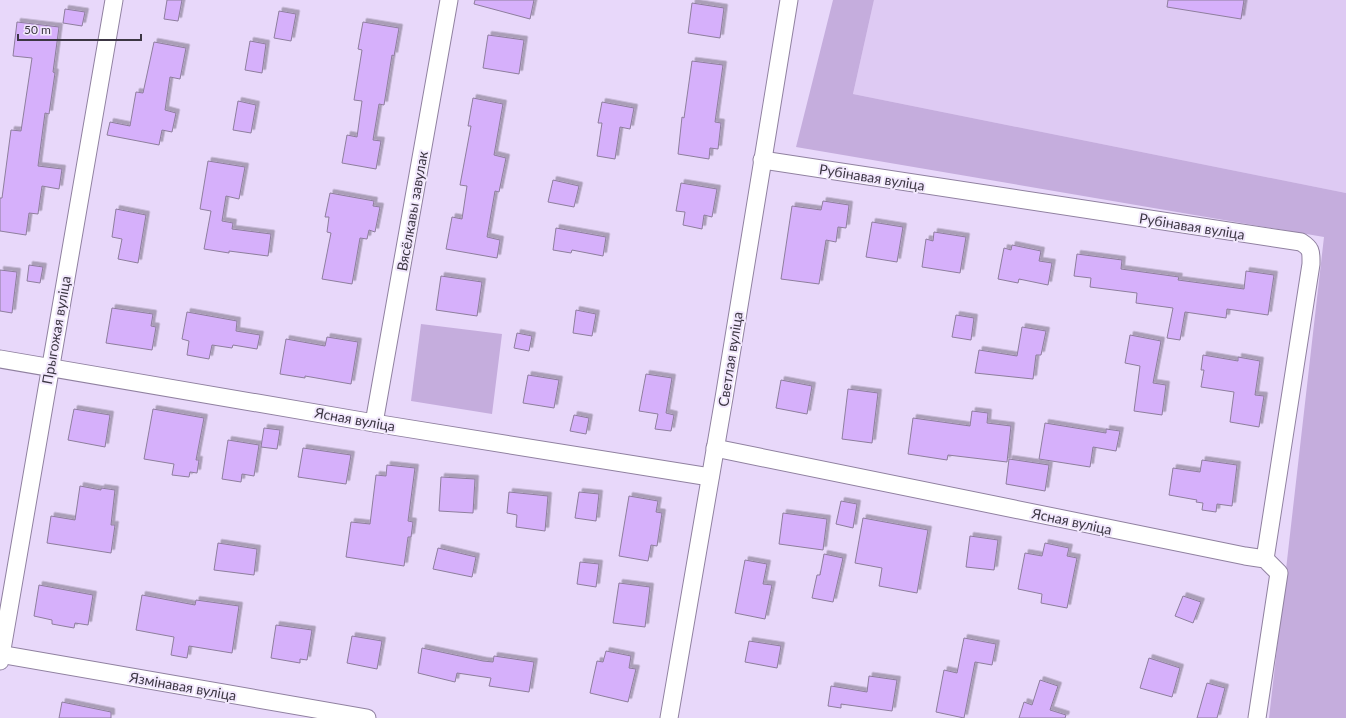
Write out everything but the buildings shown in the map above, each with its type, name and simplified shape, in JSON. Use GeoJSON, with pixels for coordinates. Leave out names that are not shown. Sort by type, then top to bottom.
{"type":"FeatureCollection","features":[{"type":"Feature","properties":{"kind":"street","name":"Прыгожая вуліца"},"geometry":{"type":"LineString","coordinates":[[0,656],[114,0]]}},
{"type":"Feature","properties":{"kind":"street","name":"Вясёлкавы завулак"},"geometry":{"type":"LineString","coordinates":[[374,423],[449,0]]}},
{"type":"Feature","properties":{"kind":"street","name":"Светлая вуліца"},"geometry":{"type":"LineString","coordinates":[[669,718],[789,0]]}},
{"type":"Feature","properties":{"kind":"street","name":"Рубінавая вуліца"},"geometry":{"type":"LineString","coordinates":[[762,160],[1301,242],[1308,246],[1311,252],[1311,264],[1266,559]]}},
{"type":"Feature","properties":{"kind":"street","name":"Ясная вуліца"},"geometry":{"type":"LineString","coordinates":[[0,359],[374,423],[710,477]]}},
{"type":"Feature","properties":{"kind":"street","name":"Ясная вуліца"},"geometry":{"type":"LineString","coordinates":[[715,448],[1245,556],[1266,559]]}},
{"type":"Feature","properties":{"kind":"street"},"geometry":{"type":"LineString","coordinates":[[1257,718],[1279,573],[1266,559]]}},
{"type":"Feature","properties":{"kind":"street","name":"Язмінавая вуліца"},"geometry":{"type":"LineString","coordinates":[[0,656],[367,718]]}},
{"type":"Feature","properties":{"kind":"shaded area"},"geometry":{"type":"Polygon","coordinates":[[[833,0],[874,0],[853,94],[1346,193],[1346,718],[1269,718],[1324,237],[796,147],[833,0]]]}},
{"type":"Feature","properties":{"kind":"shaded area"},"geometry":{"type":"Polygon","coordinates":[[[874,0],[1346,0],[1346,193],[853,94],[874,0]]]}},
{"type":"Feature","properties":{"kind":"shaded area"},"geometry":{"type":"Polygon","coordinates":[[[421,324],[502,334],[492,414],[411,401],[421,324]]]}}]}
